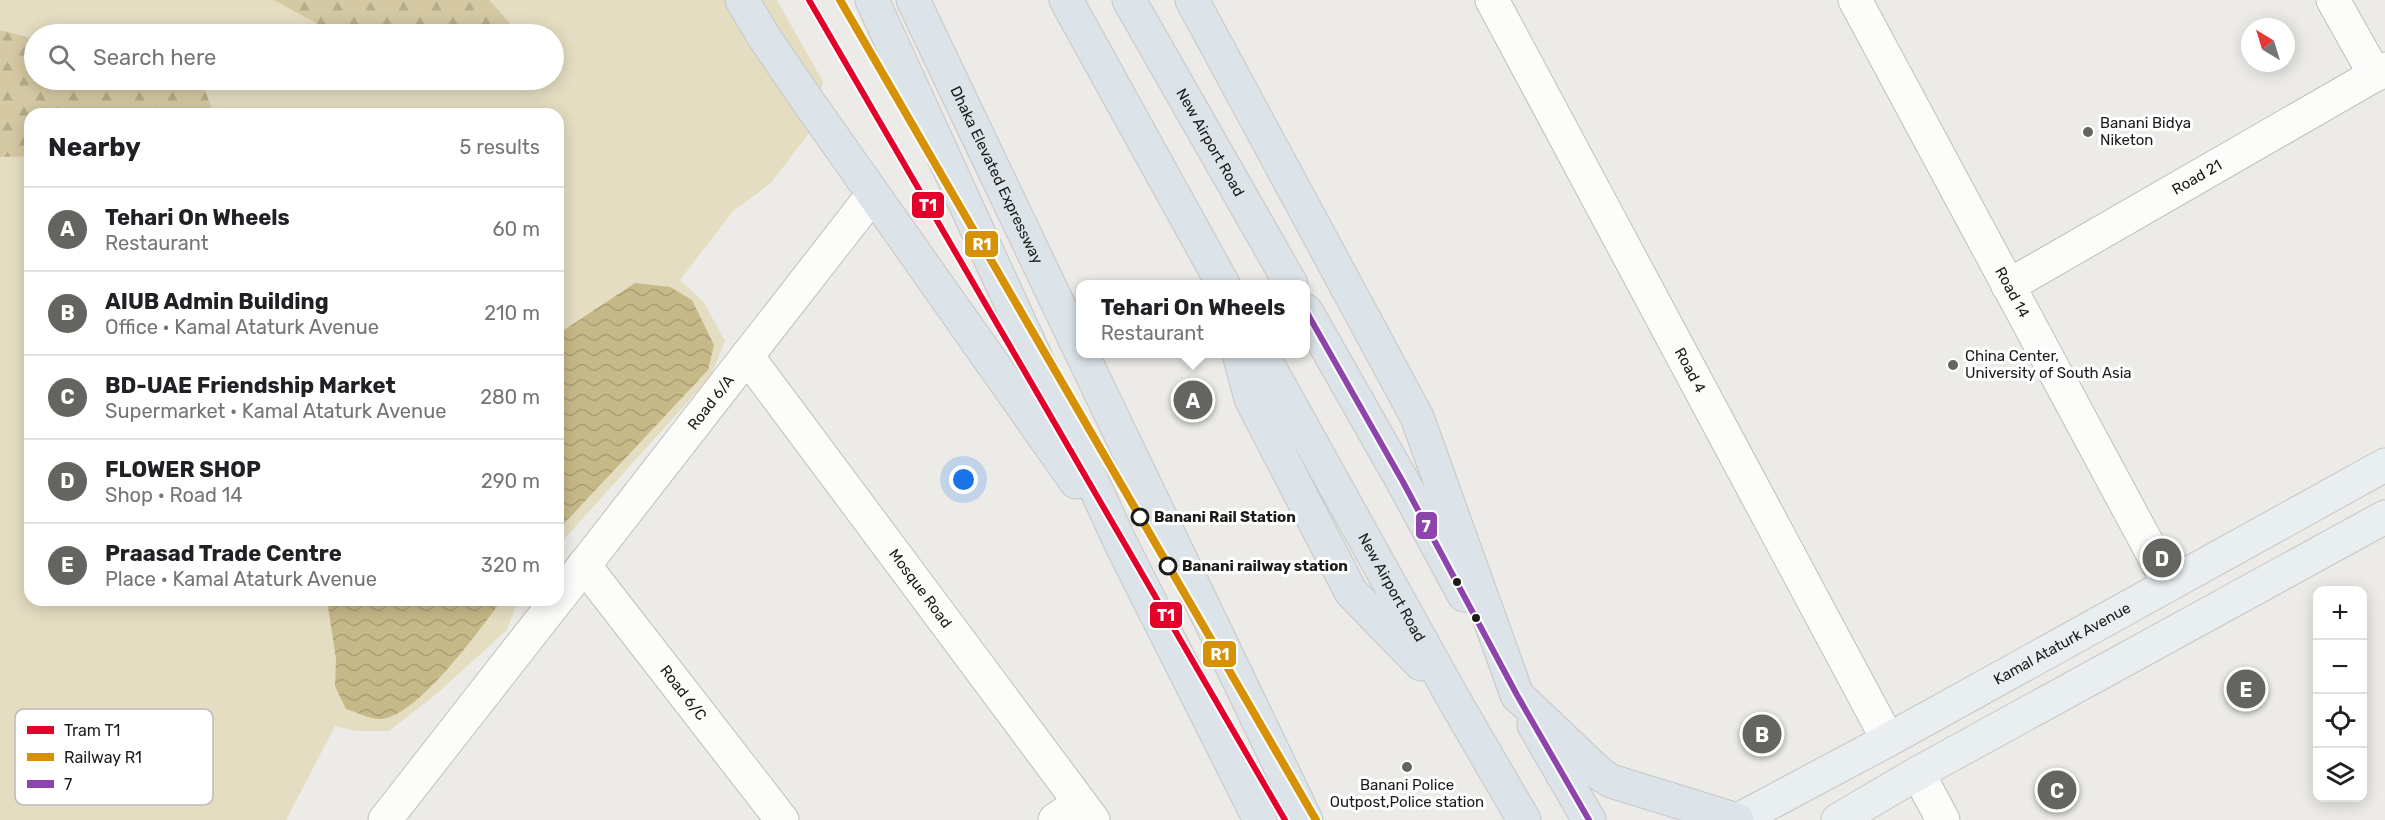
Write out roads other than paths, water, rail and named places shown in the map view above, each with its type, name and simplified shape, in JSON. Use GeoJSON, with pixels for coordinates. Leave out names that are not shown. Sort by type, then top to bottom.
{"type":"FeatureCollection","features":[{"type":"Feature","properties":{"kind":"highway"},"geometry":{"type":"LineString","coordinates":[[742,0],[807,100],[1122,544]]}},
{"type":"Feature","properties":{"kind":"highway"},"geometry":{"type":"LineString","coordinates":[[872,0],[1122,544],[1260,820]]}},
{"type":"Feature","properties":{"kind":"highway","name":"Dhaka Elevated Expressway"},"geometry":{"type":"LineString","coordinates":[[913,0],[1076,342]]}},
{"type":"Feature","properties":{"kind":"highway"},"geometry":{"type":"LineString","coordinates":[[1066,0],[1220,280]]}},
{"type":"Feature","properties":{"kind":"highway","name":"New Airport Road"},"geometry":{"type":"LineString","coordinates":[[1129,0],[1288,280]]}},
{"type":"Feature","properties":{"kind":"highway"},"geometry":{"type":"LineString","coordinates":[[1192,0],[1417,417],[1517,695],[1600,774],[1611,781],[1738,820]]}},
{"type":"Feature","properties":{"kind":"highway"},"geometry":{"type":"LineString","coordinates":[[1310,320],[1403,482],[1517,695],[1589,820]]}},
{"type":"Feature","properties":{"kind":"highway","name":"Dhaka Elevated Expressway"},"geometry":{"type":"LineString","coordinates":[[1084,358],[1306,820]]}},
{"type":"Feature","properties":{"kind":"highway"},"geometry":{"type":"LineString","coordinates":[[1240,358],[1251,399],[1351,592],[1453,698]]}},
{"type":"Feature","properties":{"kind":"highway","name":"New Airport Road"},"geometry":{"type":"LineString","coordinates":[[1264,358],[1453,698],[1524,820]]}},
{"type":"Feature","properties":{"kind":"main road","name":"Kamal Ataturk Avenue"},"geometry":{"type":"LineString","coordinates":[[1738,820],[1888,740],[2385,465]]}},
{"type":"Feature","properties":{"kind":"main road"},"geometry":{"type":"LineString","coordinates":[[1838,820],[1918,773],[2385,517]]}},
{"type":"Feature","properties":{"kind":"street","name":"Road 14"},"geometry":{"type":"LineString","coordinates":[[1855,0],[2169,584]]}},
{"type":"Feature","properties":{"kind":"street"},"geometry":{"type":"LineString","coordinates":[[2333,0],[2380,72]]}},
{"type":"Feature","properties":{"kind":"street","name":"Road 4"},"geometry":{"type":"LineString","coordinates":[[1502,3],[1888,740]]}},
{"type":"Feature","properties":{"kind":"street","name":"Road 21"},"geometry":{"type":"LineString","coordinates":[[2008,286],[2380,72]]}},
{"type":"Feature","properties":{"kind":"street","name":"Road 6/A"},"geometry":{"type":"LineString","coordinates":[[564,591],[864,206]]}},
{"type":"Feature","properties":{"kind":"street","name":"Mosque Road"},"geometry":{"type":"LineString","coordinates":[[747,356],[1076,814]]}},
{"type":"Feature","properties":{"kind":"street","name":"Road 6/C"},"geometry":{"type":"LineString","coordinates":[[584,565],[782,820]]}},
{"type":"Feature","properties":{"kind":"street","name":"Road 6/A"},"geometry":{"type":"LineString","coordinates":[[403,812],[553,606]]}},
{"type":"Feature","properties":{"kind":"street"},"geometry":{"type":"LineString","coordinates":[[1918,773],[1943,820]]}},
{"type":"Feature","properties":{"kind":"water"},"geometry":{"type":"Polygon","coordinates":[[[635,283],[670,287],[692,300],[714,345],[708,370],[564,524],[564,330],[635,283]]]}},
{"type":"Feature","properties":{"kind":"water"},"geometry":{"type":"Polygon","coordinates":[[[328,606],[497,606],[464,650],[431,687],[414,703],[397,714],[382,719],[346,709],[335,686],[336,659],[328,606]]]}},
{"type":"Feature","properties":{"kind":"tram line","name":"T1"},"geometry":{"type":"LineString","coordinates":[[809,0],[1285,820]]}},
{"type":"Feature","properties":{"kind":"rail line","name":"R1"},"geometry":{"type":"LineString","coordinates":[[840,0],[1316,820]]}},
{"type":"Feature","properties":{"kind":"place","name":"Banani Bidya Niketon"},"geometry":{"type":"Point","coordinates":[2088,132]}},
{"type":"Feature","properties":{"kind":"place","name":"China Center, University of South Asia"},"geometry":{"type":"Point","coordinates":[1953,365]}},
{"type":"Feature","properties":{"kind":"place","name":"Tehari On Wheels"},"geometry":{"type":"Point","coordinates":[1193,400]}},
{"type":"Feature","properties":{"kind":"place","name":"Banani Rail Station"},"geometry":{"type":"Point","coordinates":[1140,517]}},
{"type":"Feature","properties":{"kind":"place","name":"FLOWER SHOP"},"geometry":{"type":"Point","coordinates":[2162,558]}},
{"type":"Feature","properties":{"kind":"place","name":"Banani railway station"},"geometry":{"type":"Point","coordinates":[1168,566]}},
{"type":"Feature","properties":{"kind":"place","name":"Praasad Trade Centre"},"geometry":{"type":"Point","coordinates":[2246,689]}},
{"type":"Feature","properties":{"kind":"place","name":"AIUB Admin Building"},"geometry":{"type":"Point","coordinates":[1762,734]}},
{"type":"Feature","properties":{"kind":"place","name":"Banani Police Outpost,Police station"},"geometry":{"type":"Point","coordinates":[1407,767]}},
{"type":"Feature","properties":{"kind":"place","name":"BD-UAE Friendship Market"},"geometry":{"type":"Point","coordinates":[2057,790]}}]}
